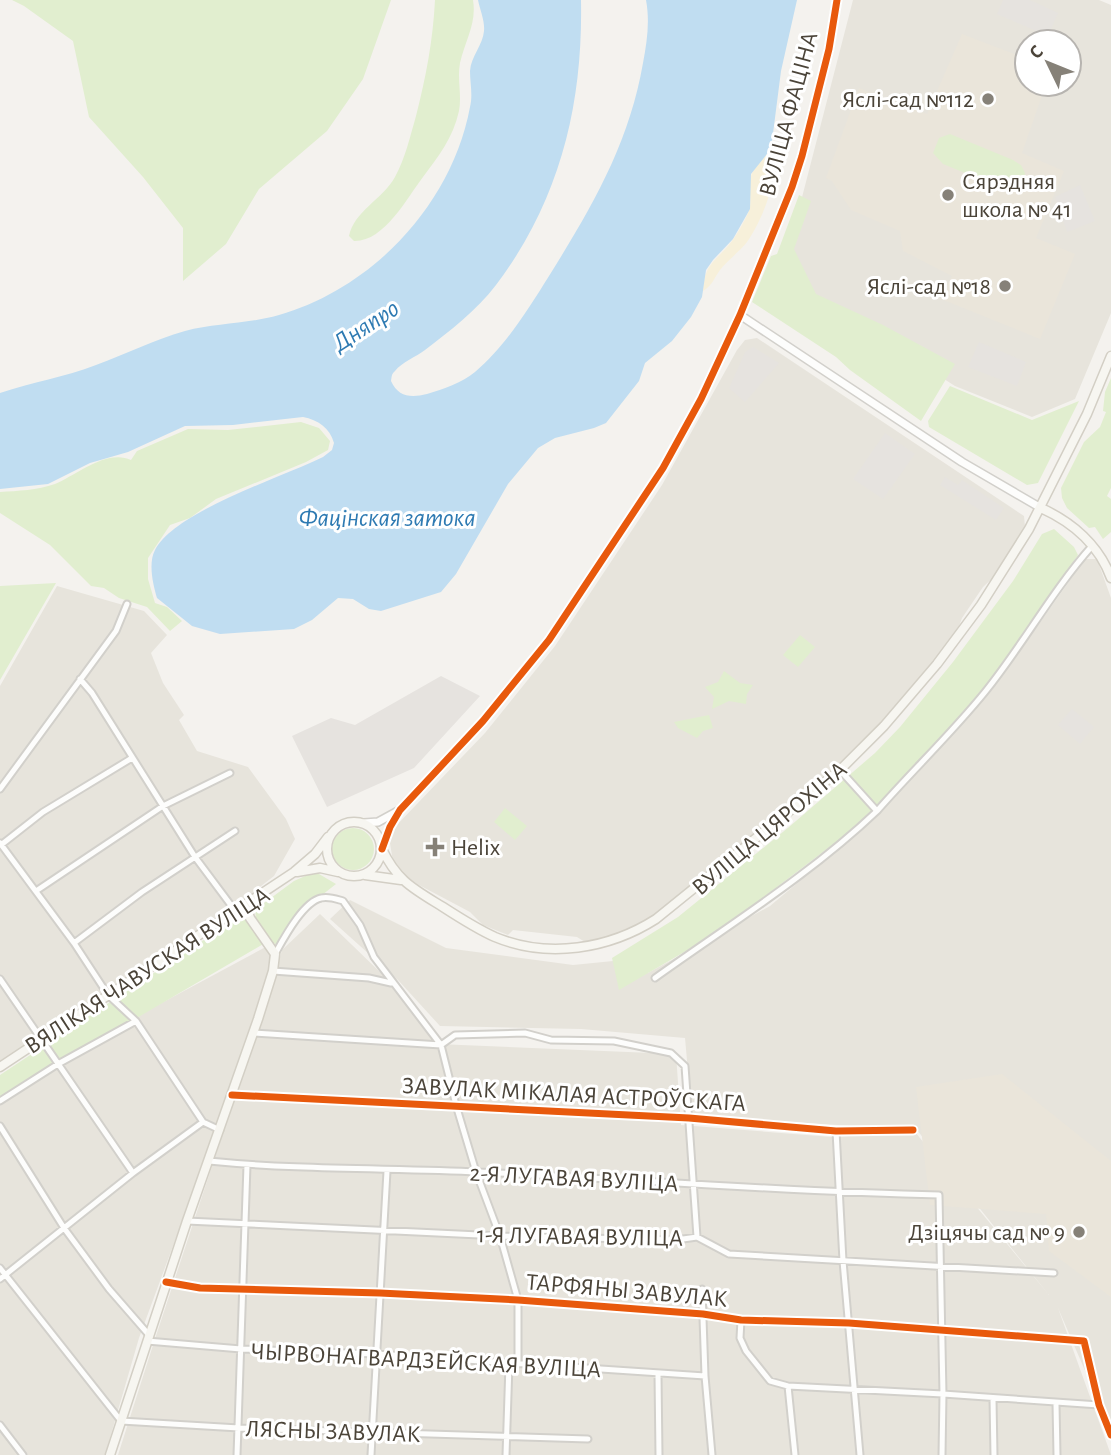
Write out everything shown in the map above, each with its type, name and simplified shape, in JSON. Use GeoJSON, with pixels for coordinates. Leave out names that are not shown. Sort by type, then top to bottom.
{"type":"FeatureCollection","features":[{"type":"Feature","properties":{"kind":"main road"},"geometry":{"type":"LineString","coordinates":[[1111,356],[1087,414],[1041,508],[1063,518],[1092,546],[1111,578]]}},
{"type":"Feature","properties":{"kind":"main road","name":"ВУЛІЦА ЦЯРОХІНА"},"geometry":{"type":"LineString","coordinates":[[382,849],[388,863],[401,880],[498,939],[533,947],[560,949],[601,944],[644,927],[673,908],[840,771],[884,726],[964,629],[1041,508]]}},
{"type":"Feature","properties":{"kind":"main road"},"geometry":{"type":"LineString","coordinates":[[364,823],[374,831],[382,849],[378,864],[365,875],[347,876],[331,865],[327,855],[328,837],[340,825],[364,823]]}},
{"type":"Feature","properties":{"kind":"main road","name":"ВЯЛІКАЯ ЧАВУСКАЯ ВУЛІЦА"},"geometry":{"type":"LineString","coordinates":[[0,1067],[246,906],[294,872],[328,837]]}},
{"type":"Feature","properties":{"kind":"main road","name":"ВЯЛІКАЯ ЧАВУСКАЯ ВУЛІЦА"},"geometry":{"type":"LineString","coordinates":[[294,872],[310,868],[338,872]]}},
{"type":"Feature","properties":{"kind":"main road","name":"ВУЛІЦА ЦЯРОХІНА"},"geometry":{"type":"LineString","coordinates":[[365,875],[401,880]]}},
{"type":"Feature","properties":{"kind":"main road"},"geometry":{"type":"LineString","coordinates":[[110,1455],[166,1282],[273,971],[275,954],[250,918],[246,906]]}},
{"type":"Feature","properties":{"kind":"street","name":"ВУЛІЦА ФАЦІНА"},"geometry":{"type":"LineString","coordinates":[[400,810],[491,712],[549,640],[663,468],[701,399],[740,315],[802,156],[829,48],[837,0]]}},
{"type":"Feature","properties":{"kind":"street"},"geometry":{"type":"LineString","coordinates":[[740,315],[962,462],[1041,508]]}},
{"type":"Feature","properties":{"kind":"street"},"geometry":{"type":"LineString","coordinates":[[655,978],[771,896],[877,811],[985,691],[1034,627],[1077,562],[1092,546]]}},
{"type":"Feature","properties":{"kind":"street"},"geometry":{"type":"LineString","coordinates":[[0,789],[116,631],[127,604]]}},
{"type":"Feature","properties":{"kind":"street"},"geometry":{"type":"LineString","coordinates":[[80,679],[92,693],[195,857],[236,912]]}},
{"type":"Feature","properties":{"kind":"street"},"geometry":{"type":"LineString","coordinates":[[132,758],[43,811],[1,844],[74,943],[108,995],[136,1021],[203,1122],[220,1129]]}},
{"type":"Feature","properties":{"kind":"street"},"geometry":{"type":"LineString","coordinates":[[840,771],[877,811]]}},
{"type":"Feature","properties":{"kind":"street"},"geometry":{"type":"LineString","coordinates":[[36,891],[163,806],[230,773]]}},
{"type":"Feature","properties":{"kind":"street"},"geometry":{"type":"LineString","coordinates":[[364,823],[378,822],[400,810]]}},
{"type":"Feature","properties":{"kind":"street"},"geometry":{"type":"LineString","coordinates":[[382,849],[400,810]]}},
{"type":"Feature","properties":{"kind":"street"},"geometry":{"type":"LineString","coordinates":[[74,943],[142,892],[235,831]]}},
{"type":"Feature","properties":{"kind":"street"},"geometry":{"type":"LineString","coordinates":[[275,954],[295,922],[313,901],[328,897],[343,901],[360,925],[374,957],[441,1045],[476,1172],[500,1236],[518,1300],[518,1364]]}},
{"type":"Feature","properties":{"kind":"street"},"geometry":{"type":"LineString","coordinates":[[273,971],[369,978],[393,984]]}},
{"type":"Feature","properties":{"kind":"street"},"geometry":{"type":"LineString","coordinates":[[0,979],[133,1173]]}},
{"type":"Feature","properties":{"kind":"street","name":"ВЯЛІКАЯ ЧАВУСКАЯ ВУЛІЦА"},"geometry":{"type":"LineString","coordinates":[[0,1101],[58,1064],[136,1021]]}},
{"type":"Feature","properties":{"kind":"street"},"geometry":{"type":"LineString","coordinates":[[253,1033],[441,1045],[455,1035],[525,1033],[551,1040],[614,1041],[671,1053],[685,1066],[697,1237]]}},
{"type":"Feature","properties":{"kind":"street","name":"ЗАВУЛАК МІКАЛАЯ АСТРОЎСКАГА"},"geometry":{"type":"LineString","coordinates":[[232,1095],[689,1118],[836,1131],[913,1130]]}},
{"type":"Feature","properties":{"kind":"street"},"geometry":{"type":"LineString","coordinates":[[2,1277],[133,1173],[203,1122]]}},
{"type":"Feature","properties":{"kind":"street"},"geometry":{"type":"LineString","coordinates":[[0,1126],[64,1228],[148,1338]]}},
{"type":"Feature","properties":{"kind":"street"},"geometry":{"type":"LineString","coordinates":[[836,1131],[843,1261],[860,1455]]}},
{"type":"Feature","properties":{"kind":"street","name":"2-Я ЛУГАВАЯ ВУЛІЦА"},"geometry":{"type":"LineString","coordinates":[[209,1161],[387,1171],[476,1172],[839,1193],[939,1195],[940,1266]]}},
{"type":"Feature","properties":{"kind":"street"},"geometry":{"type":"LineString","coordinates":[[237,1455],[247,1165]]}},
{"type":"Feature","properties":{"kind":"street"},"geometry":{"type":"LineString","coordinates":[[371,1455],[387,1171]]}},
{"type":"Feature","properties":{"kind":"street","name":"1-Я ЛУГАВАЯ ВУЛІЦА"},"geometry":{"type":"LineString","coordinates":[[187,1221],[500,1236],[677,1240],[697,1237],[729,1254],[1054,1273]]}},
{"type":"Feature","properties":{"kind":"street"},"geometry":{"type":"LineString","coordinates":[[940,1266],[942,1455]]}},
{"type":"Feature","properties":{"kind":"street"},"geometry":{"type":"LineString","coordinates":[[0,1268],[2,1277],[121,1421]]}},
{"type":"Feature","properties":{"kind":"street","name":"ТАРФЯНЫ ЗАВУЛАК"},"geometry":{"type":"LineString","coordinates":[[166,1282],[200,1288],[518,1300],[703,1314],[741,1320],[849,1323],[1084,1340],[1099,1405]]}},
{"type":"Feature","properties":{"kind":"street"},"geometry":{"type":"LineString","coordinates":[[702,1289],[705,1376],[712,1455]]}},
{"type":"Feature","properties":{"kind":"street"},"geometry":{"type":"LineString","coordinates":[[741,1320],[740,1338],[746,1351],[770,1381],[788,1386],[1099,1405],[1111,1435]]}},
{"type":"Feature","properties":{"kind":"street","name":"ЧЫРВОНАГВАРДЗЕЙСКАЯ ВУЛІЦА"},"geometry":{"type":"LineString","coordinates":[[148,1338],[241,1349],[376,1354],[705,1376]]}},
{"type":"Feature","properties":{"kind":"street"},"geometry":{"type":"LineString","coordinates":[[506,1455],[509,1364]]}},
{"type":"Feature","properties":{"kind":"street"},"geometry":{"type":"LineString","coordinates":[[658,1374],[659,1455]]}},
{"type":"Feature","properties":{"kind":"street"},"geometry":{"type":"LineString","coordinates":[[788,1386],[795,1455]]}},
{"type":"Feature","properties":{"kind":"street"},"geometry":{"type":"LineString","coordinates":[[993,1399],[994,1455]]}},
{"type":"Feature","properties":{"kind":"street"},"geometry":{"type":"LineString","coordinates":[[1056,1404],[1057,1455]]}},
{"type":"Feature","properties":{"kind":"street","name":"ЛЯСНЫ ЗАВУЛАК"},"geometry":{"type":"LineString","coordinates":[[121,1421],[239,1428],[587,1439]]}},
{"type":"Feature","properties":{"kind":"street"},"geometry":{"type":"LineString","coordinates":[[0,1425],[23,1455]]}},
{"type":"Feature","properties":{"kind":"street"},"geometry":{"type":"LineString","coordinates":[[0,1440],[6,1434]]}},
{"type":"Feature","properties":{"kind":"shaded area"},"geometry":{"type":"Polygon","coordinates":[[[853,0],[1099,0],[1111,5],[1111,313],[1075,399],[1032,417],[955,386],[814,296],[784,267],[853,0]]]}},
{"type":"Feature","properties":{"kind":"shaded area"},"geometry":{"type":"Polygon","coordinates":[[[1003,0],[1030,0],[1058,13],[1051,28],[1029,28],[997,14],[1003,0]]]}},
{"type":"Feature","properties":{"kind":"shaded area"},"geometry":{"type":"Polygon","coordinates":[[[962,34],[1013,54],[1013,98],[1041,98],[1022,153],[1064,171],[1036,238],[1075,254],[1040,339],[941,299],[952,276],[903,251],[900,231],[851,210],[832,181],[826,178],[859,88],[927,114],[962,34]]]}},
{"type":"Feature","properties":{"kind":"shaded area"},"geometry":{"type":"Polygon","coordinates":[[[1080,185],[1095,221],[1067,232],[1055,197],[1080,185]]]}},
{"type":"Feature","properties":{"kind":"shaded area"},"geometry":{"type":"Polygon","coordinates":[[[757,338],[1024,516],[1025,527],[997,574],[983,587],[962,618],[956,634],[880,723],[849,756],[814,787],[767,822],[756,835],[675,900],[644,921],[613,935],[585,942],[577,937],[513,930],[508,935],[483,925],[470,912],[397,870],[390,843],[392,830],[485,733],[555,646],[662,485],[737,350],[745,340],[757,338]]]}},
{"type":"Feature","properties":{"kind":"shaded area"},"geometry":{"type":"Polygon","coordinates":[[[979,342],[1026,362],[1017,386],[968,367],[979,342]]]}},
{"type":"Feature","properties":{"kind":"shaded area"},"geometry":{"type":"Polygon","coordinates":[[[753,347],[779,363],[745,402],[729,388],[745,352],[753,347]]]}},
{"type":"Feature","properties":{"kind":"shaded area"},"geometry":{"type":"Polygon","coordinates":[[[885,433],[915,454],[883,499],[853,479],[885,433]]]}},
{"type":"Feature","properties":{"kind":"shaded area"},"geometry":{"type":"Polygon","coordinates":[[[945,477],[958,485],[962,480],[1004,508],[996,520],[940,485],[945,477]]]}},
{"type":"Feature","properties":{"kind":"shaded area"},"geometry":{"type":"Polygon","coordinates":[[[1085,559],[1097,559],[1111,598],[1111,1431],[1058,1308],[1111,1455],[118,1455],[282,950],[320,914],[382,974],[437,1044],[676,1054],[681,1125],[832,1137],[915,1132],[1049,1295],[917,1130],[692,1116],[685,1038],[581,1029],[440,1026],[398,980],[330,919],[350,900],[446,948],[573,965],[623,960],[648,973],[770,906],[869,823],[992,690],[1085,559]]]}},
{"type":"Feature","properties":{"kind":"shaded area"},"geometry":{"type":"Polygon","coordinates":[[[57,586],[144,611],[167,635],[151,653],[163,683],[184,715],[179,720],[197,751],[248,767],[286,819],[295,839],[274,876],[229,911],[0,1064],[0,686],[57,586]]]}},
{"type":"Feature","properties":{"kind":"shaded area"},"geometry":{"type":"Polygon","coordinates":[[[441,676],[480,696],[414,768],[327,807],[292,736],[331,718],[355,725],[441,676]]]}},
{"type":"Feature","properties":{"kind":"shaded area"},"geometry":{"type":"Polygon","coordinates":[[[1072,709],[1094,727],[1080,744],[1058,725],[1072,709]]]}},
{"type":"Feature","properties":{"kind":"shaded area"},"geometry":{"type":"Polygon","coordinates":[[[273,943],[270,973],[249,1040],[139,1338],[105,1455],[0,1455],[0,1105],[130,1020],[273,943]]]}},
{"type":"Feature","properties":{"kind":"shaded area"},"geometry":{"type":"Polygon","coordinates":[[[1002,1074],[1111,1161],[1111,1297],[1049,1251],[1046,1214],[930,1205],[916,1087],[1002,1074]]]}},
{"type":"Feature","properties":{"kind":"green space"},"geometry":{"type":"Polygon","coordinates":[[[12,0],[391,0],[363,79],[327,131],[259,189],[226,244],[183,281],[183,228],[143,177],[89,117],[73,41],[12,0]]]}},
{"type":"Feature","properties":{"kind":"green space"},"geometry":{"type":"Polygon","coordinates":[[[435,0],[473,0],[472,24],[460,63],[460,105],[456,121],[439,154],[394,217],[375,234],[354,241],[349,236],[357,219],[390,185],[399,170],[426,73],[435,0]]]}},
{"type":"Feature","properties":{"kind":"green space"},"geometry":{"type":"Polygon","coordinates":[[[950,134],[1021,165],[1025,173],[1023,183],[1013,190],[1007,190],[943,164],[933,153],[939,138],[950,134]]]}},
{"type":"Feature","properties":{"kind":"green space"},"geometry":{"type":"Polygon","coordinates":[[[799,195],[811,201],[794,249],[816,294],[883,325],[955,364],[921,421],[836,357],[752,302],[771,256],[777,254],[799,195]]]}},
{"type":"Feature","properties":{"kind":"green space"},"geometry":{"type":"Polygon","coordinates":[[[1111,378],[1111,488],[1107,496],[1111,499],[1111,532],[1103,539],[1095,527],[1089,528],[1067,508],[1061,488],[1084,442],[1100,427],[1106,412],[1103,411],[1105,392],[1111,378]]]}},
{"type":"Feature","properties":{"kind":"green space"},"geometry":{"type":"Polygon","coordinates":[[[950,386],[1032,420],[1079,401],[1038,483],[1027,485],[929,427],[928,421],[950,386]]]}},
{"type":"Feature","properties":{"kind":"green space"},"geometry":{"type":"Polygon","coordinates":[[[301,422],[319,428],[330,441],[328,450],[306,462],[216,499],[190,518],[170,525],[148,558],[148,579],[155,603],[167,607],[182,621],[170,631],[147,607],[119,598],[104,588],[91,586],[50,545],[0,513],[0,492],[55,484],[102,460],[131,460],[137,451],[188,429],[228,430],[301,422]]]}},
{"type":"Feature","properties":{"kind":"green space"},"geometry":{"type":"Polygon","coordinates":[[[1054,529],[1074,547],[1078,555],[1005,664],[922,761],[865,820],[752,906],[686,951],[619,990],[612,958],[678,917],[875,753],[953,662],[1013,581],[1042,534],[1054,529]]]}},
{"type":"Feature","properties":{"kind":"green space"},"geometry":{"type":"Polygon","coordinates":[[[56,583],[0,680],[0,586],[56,583]]]}},
{"type":"Feature","properties":{"kind":"green space"},"geometry":{"type":"Polygon","coordinates":[[[800,635],[815,647],[798,667],[783,655],[800,635]]]}},
{"type":"Feature","properties":{"kind":"green space"},"geometry":{"type":"Polygon","coordinates":[[[724,671],[740,683],[753,685],[747,694],[746,704],[729,701],[712,709],[714,697],[705,687],[718,682],[724,671]]]}},
{"type":"Feature","properties":{"kind":"green space"},"geometry":{"type":"Polygon","coordinates":[[[709,715],[713,728],[703,731],[697,738],[678,728],[674,722],[709,715]]]}},
{"type":"Feature","properties":{"kind":"green space"},"geometry":{"type":"Polygon","coordinates":[[[505,808],[527,826],[515,840],[494,822],[505,808]]]}},
{"type":"Feature","properties":{"kind":"green space"},"geometry":{"type":"Polygon","coordinates":[[[353,828],[368,834],[374,849],[368,864],[353,870],[338,864],[332,849],[338,834],[353,828]]]}},
{"type":"Feature","properties":{"kind":"green space"},"geometry":{"type":"Polygon","coordinates":[[[312,873],[336,884],[317,899],[277,945],[261,929],[256,919],[256,909],[294,881],[312,873]]]}},
{"type":"Feature","properties":{"kind":"green space"},"geometry":{"type":"Polygon","coordinates":[[[243,914],[265,943],[0,1098],[0,1075],[243,914]]]}},
{"type":"Feature","properties":{"kind":"sand"},"geometry":{"type":"Polygon","coordinates":[[[767,154],[771,164],[771,187],[758,223],[747,242],[703,291],[709,268],[739,231],[750,208],[751,176],[767,154]]]}},
{"type":"Feature","properties":{"kind":"water","name":"Фацінская затока"},"geometry":{"type":"Polygon","coordinates":[[[478,0],[581,0],[578,77],[572,114],[552,185],[518,253],[489,294],[472,312],[394,372],[391,381],[397,390],[410,396],[421,395],[446,388],[470,376],[486,362],[525,314],[594,200],[618,148],[637,93],[646,47],[646,0],[797,0],[781,71],[771,149],[751,174],[750,209],[733,239],[706,270],[702,297],[691,317],[672,341],[645,363],[639,381],[606,423],[555,438],[538,448],[508,484],[456,574],[441,592],[381,611],[369,609],[353,599],[338,598],[312,620],[294,629],[220,634],[192,626],[157,598],[152,567],[155,550],[166,536],[206,509],[323,457],[332,450],[334,443],[326,429],[314,420],[303,417],[233,425],[185,426],[128,452],[90,463],[48,484],[0,489],[0,393],[84,369],[185,331],[279,315],[346,285],[376,263],[403,237],[426,208],[446,177],[460,143],[471,102],[471,66],[484,31],[478,0]]]}},
{"type":"Feature","properties":{"kind":"cycle path"},"geometry":{"type":"LineString","coordinates":[[382,849],[400,810],[483,721],[549,640],[663,468],[701,399],[740,315],[792,187],[829,49],[837,0]]}},
{"type":"Feature","properties":{"kind":"cycle path"},"geometry":{"type":"LineString","coordinates":[[232,1095],[689,1118],[836,1131],[913,1130]]}},
{"type":"Feature","properties":{"kind":"cycle path"},"geometry":{"type":"LineString","coordinates":[[166,1282],[200,1288],[518,1300],[703,1314],[741,1320],[849,1323],[1084,1341],[1099,1405],[1111,1435]]}},
{"type":"Feature","properties":{"kind":"place","name":"Яслі-сад №112"},"geometry":{"type":"Point","coordinates":[988,99]}},
{"type":"Feature","properties":{"kind":"place","name":"Сярэдняя школа № 41"},"geometry":{"type":"Point","coordinates":[948,195]}},
{"type":"Feature","properties":{"kind":"place","name":"Яслі-сад №18"},"geometry":{"type":"Point","coordinates":[1005,286]}},
{"type":"Feature","properties":{"kind":"place","name":"Helix"},"geometry":{"type":"Point","coordinates":[435,847]}},
{"type":"Feature","properties":{"kind":"place","name":"Дзіцячы сад № 9"},"geometry":{"type":"Point","coordinates":[1079,1232]}},
{"type":"Feature","properties":{"kind":"water label","name":"Дняпро"},"geometry":{"type":"Point","coordinates":[365,325]}}]}
